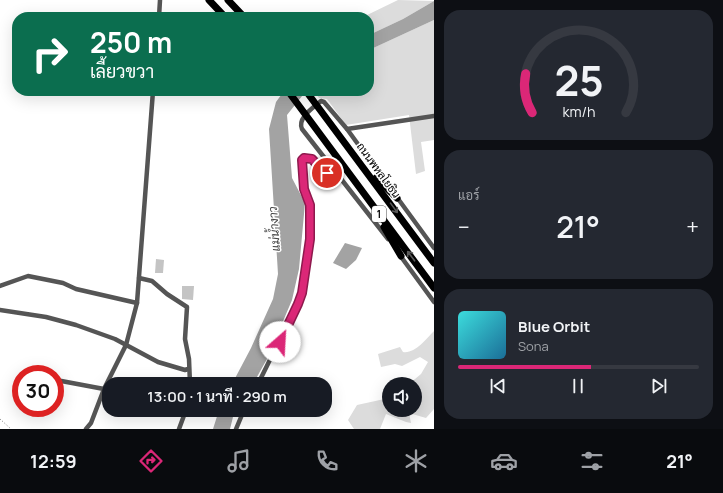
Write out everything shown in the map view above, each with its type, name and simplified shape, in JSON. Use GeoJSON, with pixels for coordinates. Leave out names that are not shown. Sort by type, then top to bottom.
{"type":"FeatureCollection","features":[{"type":"Feature","properties":{"kind":"highway"},"geometry":{"type":"LineString","coordinates":[[209,0],[220,12]]}},
{"type":"Feature","properties":{"kind":"highway"},"geometry":{"type":"LineString","coordinates":[[228,0],[239,12]]}},
{"type":"Feature","properties":{"kind":"highway","name":"1"},"geometry":{"type":"LineString","coordinates":[[292,96],[324,142],[434,288]]}},
{"type":"Feature","properties":{"kind":"highway","name":"ถนนพหลโยธิน"},"geometry":{"type":"LineString","coordinates":[[310,96],[434,262]]}},
{"type":"Feature","properties":{"kind":"highway"},"geometry":{"type":"LineString","coordinates":[[361,164],[397,198]]}},
{"type":"Feature","properties":{"kind":"highway"},"geometry":{"type":"LineString","coordinates":[[368,199],[401,256]]}},
{"type":"Feature","properties":{"kind":"street"},"geometry":{"type":"LineString","coordinates":[[159,12],[160,0]]}},
{"type":"Feature","properties":{"kind":"street"},"geometry":{"type":"LineString","coordinates":[[110,377],[126,345],[137,304],[153,96]]}},
{"type":"Feature","properties":{"kind":"street"},"geometry":{"type":"LineString","coordinates":[[434,248],[347,129],[324,102],[321,101],[310,110],[300,121],[302,129],[401,256],[434,302]]}},
{"type":"Feature","properties":{"kind":"street"},"geometry":{"type":"LineString","coordinates":[[347,129],[434,116]]}},
{"type":"Feature","properties":{"kind":"street"},"geometry":{"type":"LineString","coordinates":[[262,377],[298,304],[303,288],[310,239],[310,205],[304,189],[302,160],[304,158],[312,159],[325,172],[335,170]]}},
{"type":"Feature","properties":{"kind":"street"},"geometry":{"type":"LineString","coordinates":[[1,284],[28,276],[63,283],[76,289],[137,304]]}},
{"type":"Feature","properties":{"kind":"street"},"geometry":{"type":"LineString","coordinates":[[139,278],[152,281],[187,308],[185,339],[189,359],[189,377]]}},
{"type":"Feature","properties":{"kind":"street"},"geometry":{"type":"LineString","coordinates":[[0,310],[76,325],[115,339],[158,362],[185,370],[188,369]]}},
{"type":"Feature","properties":{"kind":"street"},"geometry":{"type":"LineString","coordinates":[[64,382],[102,389]]}},
{"type":"Feature","properties":{"kind":"street"},"geometry":{"type":"LineString","coordinates":[[86,429],[91,423],[102,394]]}},
{"type":"Feature","properties":{"kind":"street"},"geometry":{"type":"LineString","coordinates":[[179,429],[183,417]]}},
{"type":"Feature","properties":{"kind":"street"},"geometry":{"type":"LineString","coordinates":[[236,429],[241,417]]}},
{"type":"Feature","properties":{"kind":"path"},"geometry":{"type":"LineString","coordinates":[[0,419],[11,429]]}},
{"type":"Feature","properties":{"kind":"shaded area"},"geometry":{"type":"Polygon","coordinates":[[[398,0],[434,1],[403,19],[374,33],[373,12],[398,0]]]}},
{"type":"Feature","properties":{"kind":"shaded area"},"geometry":{"type":"Polygon","coordinates":[[[434,1],[434,20],[374,48],[374,33],[403,19],[434,1]]]}},
{"type":"Feature","properties":{"kind":"shaded area"},"geometry":{"type":"Polygon","coordinates":[[[434,20],[434,140],[421,142],[425,171],[416,174],[409,115],[346,125],[327,99],[319,98],[318,96],[374,96],[374,48],[434,20]]]}},
{"type":"Feature","properties":{"kind":"shaded area"},"geometry":{"type":"Polygon","coordinates":[[[280,96],[302,96],[287,115],[292,178],[305,203],[299,269],[292,300],[267,359],[257,377],[236,377],[251,348],[273,299],[278,274],[269,129],[276,102],[280,96]]]}},
{"type":"Feature","properties":{"kind":"shaded area"},"geometry":{"type":"Polygon","coordinates":[[[345,243],[362,248],[356,260],[346,269],[333,263],[345,243]]]}},
{"type":"Feature","properties":{"kind":"shaded area"},"geometry":{"type":"Polygon","coordinates":[[[434,331],[434,409],[426,418],[422,417],[422,377],[417,377],[421,374],[428,362],[420,357],[402,366],[395,364],[381,367],[378,354],[400,347],[403,352],[412,351],[434,331]]]}},
{"type":"Feature","properties":{"kind":"shaded area"},"geometry":{"type":"Polygon","coordinates":[[[382,400],[382,417],[385,417],[380,429],[354,429],[348,420],[357,405],[382,400]]]}},
{"type":"Feature","properties":{"kind":"shaded area"},"geometry":{"type":"Polygon","coordinates":[[[217,417],[233,417],[230,429],[213,429],[217,417]]]}},
{"type":"Feature","properties":{"kind":"shaded area"},"geometry":{"type":"Polygon","coordinates":[[[394,417],[410,417],[411,423],[394,417]]]}},
{"type":"Feature","properties":{"kind":"building"},"geometry":{"type":"Polygon","coordinates":[[[156,259],[164,260],[163,273],[155,273],[156,259]]]}},
{"type":"Feature","properties":{"kind":"building"},"geometry":{"type":"Polygon","coordinates":[[[182,286],[194,286],[193,300],[182,299],[182,286]]]}},
{"type":"Feature","properties":{"kind":"route"},"geometry":{"type":"LineString","coordinates":[[280,342],[302,293],[310,239],[310,202],[304,189],[302,160],[308,157],[312,159],[323,171],[327,173]]}},
{"type":"Feature","properties":{"kind":"water label","name":"แม่น้ำงาว"},"geometry":{"type":"Point","coordinates":[274,229]}}]}
